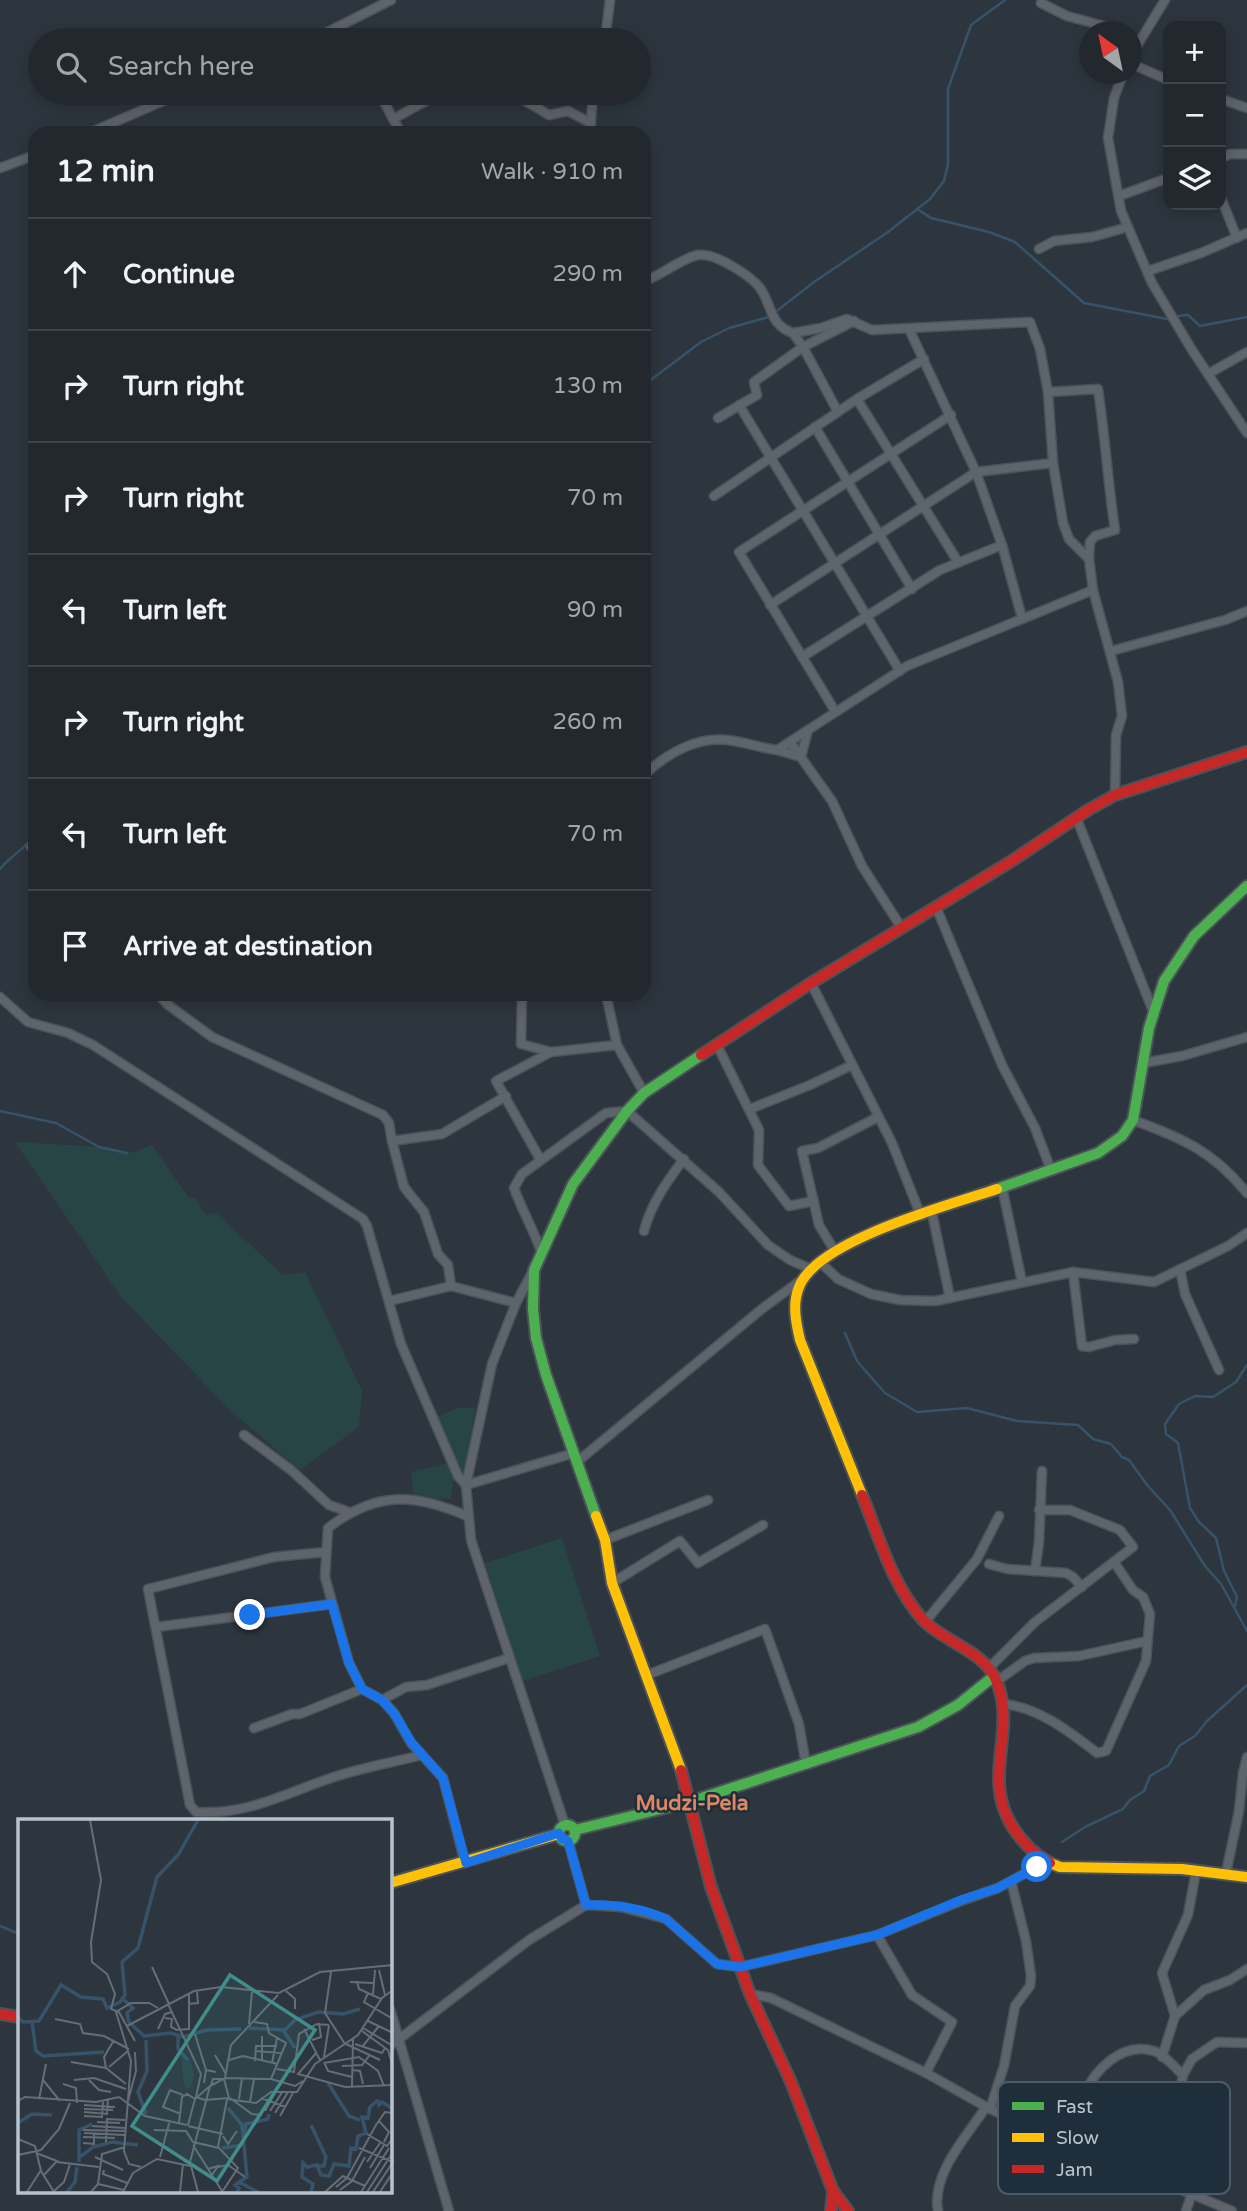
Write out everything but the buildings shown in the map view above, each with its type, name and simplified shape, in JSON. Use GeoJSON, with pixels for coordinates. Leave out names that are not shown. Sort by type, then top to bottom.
{"type":"FeatureCollection","features":[{"type":"Feature","properties":{"kind":"main road"},"geometry":{"type":"LineString","coordinates":[[848,2211],[833,2192],[788,2073],[750,1994],[711,1887],[681,1770],[612,1583],[605,1540],[546,1376],[536,1338],[533,1309],[534,1270],[573,1184],[627,1111],[644,1093],[811,984],[1010,862],[1076,817],[1115,795],[1247,752]]}},
{"type":"Feature","properties":{"kind":"main road"},"geometry":{"type":"LineString","coordinates":[[1247,888],[1201,927],[1169,970],[1153,1011],[1133,1120],[1119,1141],[1098,1153],[861,1237],[834,1250],[815,1265],[800,1282],[794,1297],[797,1328],[814,1377],[895,1577],[910,1604],[926,1622],[941,1636],[965,1649],[993,1676],[1002,1704],[996,1785],[998,1798],[1011,1827],[1043,1861],[1060,1867],[1156,1868],[1247,1877]]}},
{"type":"Feature","properties":{"kind":"main road"},"geometry":{"type":"LineString","coordinates":[[392,1882],[689,1802],[918,1727],[945,1714],[978,1691],[993,1676]]}},
{"type":"Feature","properties":{"kind":"main road"},"geometry":{"type":"LineString","coordinates":[[0,2014],[18,2017]]}},
{"type":"Feature","properties":{"kind":"main road"},"geometry":{"type":"LineString","coordinates":[[831,2211],[833,2192]]}},
{"type":"Feature","properties":{"kind":"street"},"geometry":{"type":"LineString","coordinates":[[337,27],[391,0]]}},
{"type":"Feature","properties":{"kind":"street"},"geometry":{"type":"LineString","coordinates":[[606,28],[610,0]]}},
{"type":"Feature","properties":{"kind":"street"},"geometry":{"type":"LineString","coordinates":[[1142,31],[1165,0]]}},
{"type":"Feature","properties":{"kind":"street"},"geometry":{"type":"LineString","coordinates":[[1041,3],[1067,16],[1086,21]]}},
{"type":"Feature","properties":{"kind":"street"},"geometry":{"type":"LineString","coordinates":[[1142,68],[1163,78]]}},
{"type":"Feature","properties":{"kind":"street"},"geometry":{"type":"LineString","coordinates":[[1119,84],[1114,99],[1108,138],[1121,211],[1135,246],[1169,313],[1247,433]]}},
{"type":"Feature","properties":{"kind":"street"},"geometry":{"type":"LineString","coordinates":[[1226,101],[1247,108]]}},
{"type":"Feature","properties":{"kind":"street"},"geometry":{"type":"LineString","coordinates":[[105,126],[154,105]]}},
{"type":"Feature","properties":{"kind":"street"},"geometry":{"type":"LineString","coordinates":[[385,105],[397,126]]}},
{"type":"Feature","properties":{"kind":"street"},"geometry":{"type":"LineString","coordinates":[[393,119],[419,105]]}},
{"type":"Feature","properties":{"kind":"street"},"geometry":{"type":"LineString","coordinates":[[531,105],[549,116],[568,111],[588,126]]}},
{"type":"Feature","properties":{"kind":"street"},"geometry":{"type":"LineString","coordinates":[[591,126],[592,105]]}},
{"type":"Feature","properties":{"kind":"street"},"geometry":{"type":"LineString","coordinates":[[1226,156],[1247,153]]}},
{"type":"Feature","properties":{"kind":"street"},"geometry":{"type":"LineString","coordinates":[[0,167],[28,157]]}},
{"type":"Feature","properties":{"kind":"street"},"geometry":{"type":"LineString","coordinates":[[1119,196],[1163,180]]}},
{"type":"Feature","properties":{"kind":"street"},"geometry":{"type":"LineString","coordinates":[[1226,210],[1237,238]]}},
{"type":"Feature","properties":{"kind":"street"},"geometry":{"type":"LineString","coordinates":[[1039,249],[1054,241],[1092,237],[1128,227]]}},
{"type":"Feature","properties":{"kind":"street"},"geometry":{"type":"LineString","coordinates":[[1148,271],[1201,253],[1247,233]]}},
{"type":"Feature","properties":{"kind":"street"},"geometry":{"type":"LineString","coordinates":[[651,278],[697,255],[710,255],[732,266],[762,289],[771,315],[793,333],[838,412]]}},
{"type":"Feature","properties":{"kind":"street"},"geometry":{"type":"LineString","coordinates":[[793,333],[821,328],[846,319],[872,330],[1030,322],[1040,349],[1048,392],[1054,463],[1063,523],[1069,539],[1089,559]]}},
{"type":"Feature","properties":{"kind":"street"},"geometry":{"type":"LineString","coordinates":[[718,418],[757,395],[754,382],[803,348],[854,321]]}},
{"type":"Feature","properties":{"kind":"street"},"geometry":{"type":"LineString","coordinates":[[909,329],[976,472],[1002,545],[1022,618]]}},
{"type":"Feature","properties":{"kind":"street"},"geometry":{"type":"LineString","coordinates":[[1209,374],[1247,352]]}},
{"type":"Feature","properties":{"kind":"street"},"geometry":{"type":"LineString","coordinates":[[714,496],[857,399],[924,359]]}},
{"type":"Feature","properties":{"kind":"street"},"geometry":{"type":"LineString","coordinates":[[1048,392],[1098,390],[1115,530],[1095,536],[1090,542],[1089,559],[1093,590],[1118,682],[1122,716],[1116,735],[1115,795]]}},
{"type":"Feature","properties":{"kind":"street"},"geometry":{"type":"LineString","coordinates":[[857,399],[958,562]]}},
{"type":"Feature","properties":{"kind":"street"},"geometry":{"type":"LineString","coordinates":[[739,405],[900,671]]}},
{"type":"Feature","properties":{"kind":"street"},"geometry":{"type":"LineString","coordinates":[[835,711],[739,552],[951,415]]}},
{"type":"Feature","properties":{"kind":"street"},"geometry":{"type":"LineString","coordinates":[[816,427],[912,589]]}},
{"type":"Feature","properties":{"kind":"street"},"geometry":{"type":"LineString","coordinates":[[770,604],[976,472],[1054,463]]}},
{"type":"Feature","properties":{"kind":"street"},"geometry":{"type":"LineString","coordinates":[[802,657],[958,562],[1002,545]]}},
{"type":"Feature","properties":{"kind":"street"},"geometry":{"type":"LineString","coordinates":[[777,750],[900,671],[1093,590]]}},
{"type":"Feature","properties":{"kind":"street"},"geometry":{"type":"LineString","coordinates":[[1111,651],[1225,620],[1247,611]]}},
{"type":"Feature","properties":{"kind":"street"},"geometry":{"type":"LineString","coordinates":[[801,757],[808,730]]}},
{"type":"Feature","properties":{"kind":"street"},"geometry":{"type":"LineString","coordinates":[[651,770],[674,752],[700,741],[728,740],[801,757]]}},
{"type":"Feature","properties":{"kind":"street"},"geometry":{"type":"LineString","coordinates":[[790,742],[832,801],[862,866],[901,928]]}},
{"type":"Feature","properties":{"kind":"street"},"geometry":{"type":"LineString","coordinates":[[1076,817],[1153,1011]]}},
{"type":"Feature","properties":{"kind":"street"},"geometry":{"type":"LineString","coordinates":[[936,906],[1002,1065],[1035,1128],[1051,1170]]}},
{"type":"Feature","properties":{"kind":"street"},"geometry":{"type":"LineString","coordinates":[[811,984],[926,1214],[950,1298]]}},
{"type":"Feature","properties":{"kind":"street"},"geometry":{"type":"LineString","coordinates":[[0,997],[28,1022],[68,1032],[93,1045],[251,1149],[356,1213],[367,1226],[401,1344],[458,1476],[466,1485]]}},
{"type":"Feature","properties":{"kind":"street"},"geometry":{"type":"LineString","coordinates":[[164,1001],[212,1037],[383,1115],[389,1124],[404,1187],[424,1212],[438,1254],[448,1265],[451,1286]]}},
{"type":"Feature","properties":{"kind":"street"},"geometry":{"type":"LineString","coordinates":[[522,1001],[521,1044],[551,1052],[617,1045]]}},
{"type":"Feature","properties":{"kind":"street"},"geometry":{"type":"LineString","coordinates":[[608,1001],[617,1045],[644,1093]]}},
{"type":"Feature","properties":{"kind":"street"},"geometry":{"type":"LineString","coordinates":[[1143,1063],[1182,1056],[1247,1037]]}},
{"type":"Feature","properties":{"kind":"street"},"geometry":{"type":"LineString","coordinates":[[717,1045],[760,1130],[758,1165],[789,1206],[814,1201]]}},
{"type":"Feature","properties":{"kind":"street"},"geometry":{"type":"LineString","coordinates":[[540,1160],[496,1081],[551,1052]]}},
{"type":"Feature","properties":{"kind":"street"},"geometry":{"type":"LineString","coordinates":[[750,1109],[852,1065]]}},
{"type":"Feature","properties":{"kind":"street"},"geometry":{"type":"LineString","coordinates":[[392,1141],[442,1134],[506,1096]]}},
{"type":"Feature","properties":{"kind":"street"},"geometry":{"type":"LineString","coordinates":[[541,1251],[514,1188],[522,1174],[606,1114],[627,1111],[684,1159],[768,1245],[790,1260],[815,1265],[871,1294],[901,1300],[935,1301],[1073,1272],[1154,1282],[1247,1233]]}},
{"type":"Feature","properties":{"kind":"street"},"geometry":{"type":"LineString","coordinates":[[834,1250],[820,1225],[802,1151],[818,1148],[878,1116]]}},
{"type":"Feature","properties":{"kind":"street"},"geometry":{"type":"LineString","coordinates":[[1133,1120],[1172,1134],[1216,1159],[1247,1193]]}},
{"type":"Feature","properties":{"kind":"street"},"geometry":{"type":"LineString","coordinates":[[644,1231],[647,1217],[668,1180],[684,1159]]}},
{"type":"Feature","properties":{"kind":"street"},"geometry":{"type":"LineString","coordinates":[[1002,1187],[1022,1282]]}},
{"type":"Feature","properties":{"kind":"street"},"geometry":{"type":"LineString","coordinates":[[1180,1269],[1185,1294],[1219,1370]]}},
{"type":"Feature","properties":{"kind":"street"},"geometry":{"type":"LineString","coordinates":[[534,1270],[516,1303],[492,1364],[466,1485],[467,1516],[471,1540],[567,1833],[586,1905]]}},
{"type":"Feature","properties":{"kind":"street"},"geometry":{"type":"LineString","coordinates":[[1073,1272],[1082,1346],[1134,1339]]}},
{"type":"Feature","properties":{"kind":"street"},"geometry":{"type":"LineString","coordinates":[[466,1485],[575,1457],[763,1308],[800,1282]]}},
{"type":"Feature","properties":{"kind":"street"},"geometry":{"type":"LineString","coordinates":[[389,1301],[451,1286],[516,1303]]}},
{"type":"Feature","properties":{"kind":"street"},"geometry":{"type":"LineString","coordinates":[[244,1435],[291,1470],[329,1505],[349,1512]]}},
{"type":"Feature","properties":{"kind":"street"},"geometry":{"type":"LineString","coordinates":[[1035,1571],[1042,1471]]}},
{"type":"Feature","properties":{"kind":"street"},"geometry":{"type":"LineString","coordinates":[[328,1528],[349,1512],[402,1499],[440,1505],[467,1516]]}},
{"type":"Feature","properties":{"kind":"street"},"geometry":{"type":"LineString","coordinates":[[605,1540],[708,1500]]}},
{"type":"Feature","properties":{"kind":"street"},"geometry":{"type":"LineString","coordinates":[[329,1505],[325,1577],[349,1663],[362,1689],[382,1700],[394,1713],[411,1742],[443,1778],[466,1863]]}},
{"type":"Feature","properties":{"kind":"street"},"geometry":{"type":"LineString","coordinates":[[993,1676],[1035,1622],[1133,1547],[1120,1530],[1070,1510],[1039,1510]]}},
{"type":"Feature","properties":{"kind":"street"},"geometry":{"type":"LineString","coordinates":[[926,1622],[977,1559],[999,1516]]}},
{"type":"Feature","properties":{"kind":"street"},"geometry":{"type":"LineString","coordinates":[[612,1583],[680,1541],[698,1563],[763,1525]]}},
{"type":"Feature","properties":{"kind":"street"},"geometry":{"type":"LineString","coordinates":[[325,1552],[274,1557],[148,1588],[190,1805],[196,1812],[218,1813],[266,1804],[338,1776],[422,1755]]}},
{"type":"Feature","properties":{"kind":"street"},"geometry":{"type":"LineString","coordinates":[[1002,1704],[1018,1705],[1066,1730],[1101,1754],[1107,1751],[1146,1661],[1150,1614],[1143,1597],[1133,1590],[1114,1562]]}},
{"type":"Feature","properties":{"kind":"street"},"geometry":{"type":"LineString","coordinates":[[989,1564],[1007,1569],[1066,1573],[1082,1587]]}},
{"type":"Feature","properties":{"kind":"street"},"geometry":{"type":"LineString","coordinates":[[156,1627],[332,1604]]}},
{"type":"Feature","properties":{"kind":"street"},"geometry":{"type":"LineString","coordinates":[[646,1675],[765,1629],[799,1724],[806,1765]]}},
{"type":"Feature","properties":{"kind":"street"},"geometry":{"type":"LineString","coordinates":[[993,1676],[1034,1658],[1079,1656],[1147,1641]]}},
{"type":"Feature","properties":{"kind":"street"},"geometry":{"type":"LineString","coordinates":[[382,1700],[406,1687],[427,1685],[509,1658]]}},
{"type":"Feature","properties":{"kind":"street"},"geometry":{"type":"LineString","coordinates":[[254,1728],[292,1714],[300,1714],[362,1689]]}},
{"type":"Feature","properties":{"kind":"street"},"geometry":{"type":"LineString","coordinates":[[1226,1873],[1247,1757]]}},
{"type":"Feature","properties":{"kind":"street"},"geometry":{"type":"LineString","coordinates":[[392,2044],[518,1947],[586,1905],[605,1904],[657,1915],[666,1919],[717,1964],[740,1967],[877,1935],[1011,1881],[1043,1861]]}},
{"type":"Feature","properties":{"kind":"street"},"geometry":{"type":"LineString","coordinates":[[1175,2016],[1162,1973],[1188,1915],[1196,1871]]}},
{"type":"Feature","properties":{"kind":"street"},"geometry":{"type":"LineString","coordinates":[[938,2211],[936,2200],[943,2173],[988,2108],[1004,2066],[1015,2006],[1030,1986],[1026,1941],[1011,1881]]}},
{"type":"Feature","properties":{"kind":"street"},"geometry":{"type":"LineString","coordinates":[[877,1935],[912,1995],[952,2022],[926,2073]]}},
{"type":"Feature","properties":{"kind":"street"},"geometry":{"type":"LineString","coordinates":[[1163,2057],[1175,2016],[1204,1990],[1230,1980],[1247,1969]]}},
{"type":"Feature","properties":{"kind":"street"},"geometry":{"type":"LineString","coordinates":[[750,1994],[771,1998],[926,2073],[998,2112]]}},
{"type":"Feature","properties":{"kind":"street"},"geometry":{"type":"LineString","coordinates":[[392,2016],[449,2211]]}},
{"type":"Feature","properties":{"kind":"street"},"geometry":{"type":"LineString","coordinates":[[1182,2082],[1192,2059],[1217,2042],[1247,2043]]}},
{"type":"Feature","properties":{"kind":"street"},"geometry":{"type":"LineString","coordinates":[[1091,2082],[1113,2057],[1131,2049],[1156,2051],[1183,2075]]}},
{"type":"Feature","properties":{"kind":"street"},"geometry":{"type":"LineString","coordinates":[[1186,2211],[1192,2194]]}},
{"type":"Feature","properties":{"kind":"street"},"geometry":{"type":"LineString","coordinates":[[1194,2194],[1232,2211]]}},
{"type":"Feature","properties":{"kind":"green space"},"geometry":{"type":"Polygon","coordinates":[[[15,1142],[107,1147],[131,1153],[152,1145],[189,1198],[195,1197],[206,1215],[216,1213],[283,1275],[305,1272],[362,1391],[359,1427],[300,1470],[232,1412],[122,1298],[15,1142]]]}},
{"type":"Feature","properties":{"kind":"green space"},"geometry":{"type":"Polygon","coordinates":[[[459,1408],[475,1408],[465,1473],[460,1474],[437,1416],[459,1408]]]}},
{"type":"Feature","properties":{"kind":"green space"},"geometry":{"type":"Polygon","coordinates":[[[448,1463],[455,1476],[450,1499],[414,1498],[411,1472],[448,1463]]]}},
{"type":"Feature","properties":{"kind":"green space"},"geometry":{"type":"Polygon","coordinates":[[[562,1538],[600,1656],[523,1681],[485,1563],[562,1538]]]}},
{"type":"Feature","properties":{"kind":"waterway"},"geometry":{"type":"LineString","coordinates":[[651,380],[701,342],[729,328],[769,317],[930,199],[944,181],[948,164],[948,89],[971,25],[1005,0]]}},
{"type":"Feature","properties":{"kind":"waterway"},"geometry":{"type":"LineString","coordinates":[[917,209],[931,218],[989,232],[1015,242],[1084,303],[1167,319]]}},
{"type":"Feature","properties":{"kind":"waterway"},"geometry":{"type":"LineString","coordinates":[[1177,316],[1188,315],[1200,326],[1247,317]]}},
{"type":"Feature","properties":{"kind":"waterway"},"geometry":{"type":"LineString","coordinates":[[0,869],[28,843]]}},
{"type":"Feature","properties":{"kind":"waterway"},"geometry":{"type":"LineString","coordinates":[[0,1111],[56,1123],[99,1147],[127,1153]]}},
{"type":"Feature","properties":{"kind":"waterway"},"geometry":{"type":"LineString","coordinates":[[845,1333],[857,1361],[885,1393],[917,1412],[967,1408],[1017,1421],[1078,1425],[1093,1439],[1111,1444],[1122,1457],[1129,1460],[1170,1510],[1205,1566],[1221,1584],[1247,1631]]}},
{"type":"Feature","properties":{"kind":"waterway"},"geometry":{"type":"LineString","coordinates":[[1235,1606],[1237,1597],[1224,1571],[1216,1538],[1199,1522],[1190,1508],[1178,1443],[1166,1434],[1165,1424],[1179,1404],[1195,1396],[1213,1397],[1236,1382],[1247,1365]]}},
{"type":"Feature","properties":{"kind":"waterway"},"geometry":{"type":"LineString","coordinates":[[1062,1842],[1085,1827],[1123,1809],[1130,1800],[1144,1791],[1150,1776],[1169,1765],[1179,1746],[1195,1736],[1207,1721],[1247,1685]]}},
{"type":"Feature","properties":{"kind":"waterway"},"geometry":{"type":"LineString","coordinates":[[0,1926],[18,1934]]}},
{"type":"Feature","properties":{"kind":"traffic: fast"},"geometry":{"type":"LineString","coordinates":[[997,1189],[1098,1153],[1122,1136],[1133,1120],[1149,1028],[1164,981],[1194,936],[1247,886]]}},
{"type":"Feature","properties":{"kind":"traffic: fast"},"geometry":{"type":"LineString","coordinates":[[596,1516],[546,1375],[536,1338],[533,1309],[534,1270],[573,1184],[627,1111],[644,1093],[701,1055]]}},
{"type":"Feature","properties":{"kind":"traffic: fast"},"geometry":{"type":"LineString","coordinates":[[575,1830],[689,1802],[918,1727],[958,1705],[994,1676]]}},
{"type":"Feature","properties":{"kind":"traffic: fast"},"geometry":{"type":"LineString","coordinates":[[564,1825],[570,1825],[575,1833],[573,1839],[564,1841],[559,1836],[559,1830],[564,1825]]}},
{"type":"Feature","properties":{"kind":"traffic: slow"},"geometry":{"type":"LineString","coordinates":[[862,1495],[800,1340],[795,1307],[799,1287],[811,1270],[831,1254],[857,1240],[887,1226],[997,1189]]}},
{"type":"Feature","properties":{"kind":"traffic: slow"},"geometry":{"type":"LineString","coordinates":[[596,1516],[605,1540],[612,1583],[681,1770]]}},
{"type":"Feature","properties":{"kind":"traffic: slow"},"geometry":{"type":"LineString","coordinates":[[392,1882],[559,1834]]}},
{"type":"Feature","properties":{"kind":"traffic: slow"},"geometry":{"type":"LineString","coordinates":[[1050,1863],[1060,1867],[1182,1869],[1247,1877]]}},
{"type":"Feature","properties":{"kind":"traffic: jam"},"geometry":{"type":"LineString","coordinates":[[701,1055],[811,983],[1115,795],[1247,752]]}},
{"type":"Feature","properties":{"kind":"traffic: jam"},"geometry":{"type":"LineString","coordinates":[[862,1495],[887,1560],[912,1606],[932,1628],[982,1661],[996,1680],[1002,1699],[1003,1717],[999,1771],[1003,1807],[1024,1842],[1050,1863]]}},
{"type":"Feature","properties":{"kind":"traffic: jam"},"geometry":{"type":"LineString","coordinates":[[681,1770],[711,1887],[750,1994],[791,2082],[833,2191],[848,2211]]}},
{"type":"Feature","properties":{"kind":"traffic: jam"},"geometry":{"type":"LineString","coordinates":[[0,2014],[18,2017]]}},
{"type":"Feature","properties":{"kind":"traffic: jam"},"geometry":{"type":"LineString","coordinates":[[831,2211],[833,2191]]}},
{"type":"Feature","properties":{"kind":"district","name":"Mudzi-Pela"},"geometry":{"type":"Point","coordinates":[692,1803]}},
{"type":"Feature","properties":{"kind":"route"},"geometry":{"type":"LineString","coordinates":[[250,1615],[332,1604],[349,1663],[362,1689],[382,1700],[394,1713],[411,1742],[443,1778],[466,1863],[559,1833],[562,1839],[568,1841],[586,1905],[605,1904],[666,1919],[717,1964],[740,1967],[877,1935],[961,1900],[998,1888],[1037,1867]]}}]}
